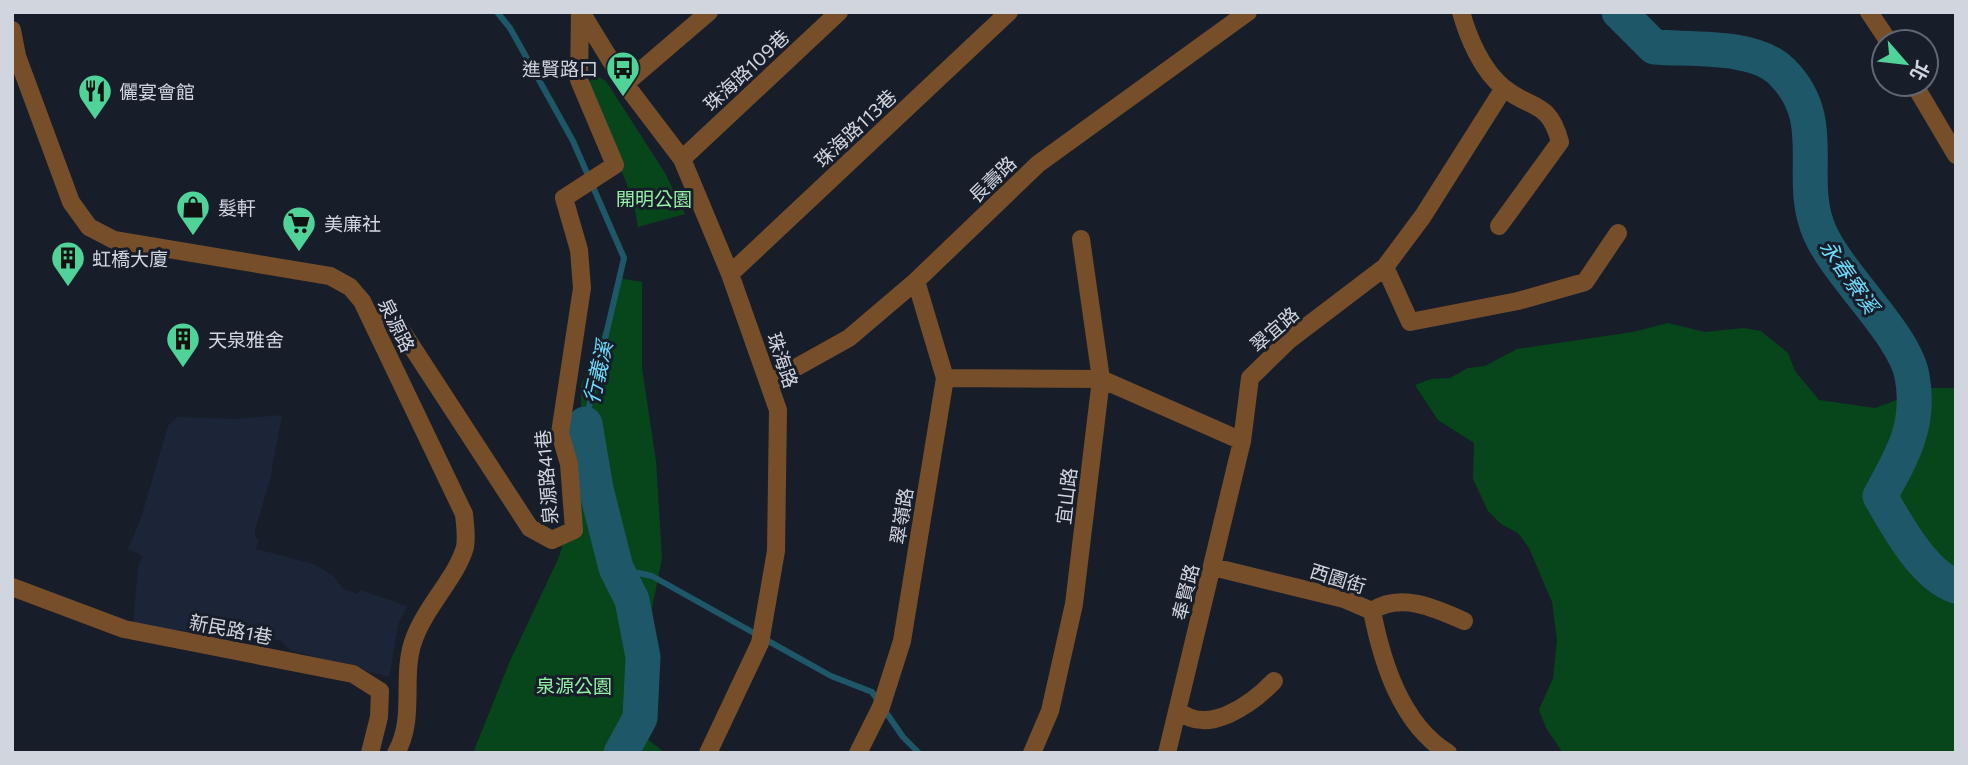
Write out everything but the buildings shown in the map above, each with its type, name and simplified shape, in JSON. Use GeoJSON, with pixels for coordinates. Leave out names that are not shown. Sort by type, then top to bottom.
{"type":"FeatureCollection","features":[{"type":"Feature","properties":{"kind":"street","name":"珠海路"},"geometry":{"type":"LineString","coordinates":[[581,12],[625,84],[682,159],[730,274],[778,410],[776,551],[760,643],[708,753]]}},
{"type":"Feature","properties":{"kind":"street","name":"泉源路41巷"},"geometry":{"type":"LineString","coordinates":[[373,322],[390,313],[530,528],[552,540],[573,530],[569,464],[560,433],[582,288],[579,250],[564,198],[615,165],[579,80],[581,12]]}},
{"type":"Feature","properties":{"kind":"street"},"geometry":{"type":"LineString","coordinates":[[625,84],[709,12]]}},
{"type":"Feature","properties":{"kind":"street","name":"珠海路109巷"},"geometry":{"type":"LineString","coordinates":[[682,159],[839,12]]}},
{"type":"Feature","properties":{"kind":"street","name":"珠海路113巷"},"geometry":{"type":"LineString","coordinates":[[730,274],[1009,12]]}},
{"type":"Feature","properties":{"kind":"street","name":"長壽路"},"geometry":{"type":"LineString","coordinates":[[770,382],[849,338],[916,281],[1038,164],[1248,12]]}},
{"type":"Feature","properties":{"kind":"street"},"geometry":{"type":"LineString","coordinates":[[1461,12],[1467,33],[1485,65],[1504,88],[1529,100],[1555,121],[1560,142],[1499,226]]}},
{"type":"Feature","properties":{"kind":"street"},"geometry":{"type":"LineString","coordinates":[[1869,12],[1880,28]]}},
{"type":"Feature","properties":{"kind":"street","name":"泉源路"},"geometry":{"type":"LineString","coordinates":[[12,30],[17,56],[71,202],[89,227],[114,240],[330,276],[350,287],[373,322],[464,514],[466,534],[458,561],[426,610],[411,646],[408,724],[396,753]]}},
{"type":"Feature","properties":{"kind":"street","name":"翠宜路"},"geometry":{"type":"LineString","coordinates":[[1242,441],[1250,378],[1289,340],[1385,267],[1423,216],[1504,88]]}},
{"type":"Feature","properties":{"kind":"street"},"geometry":{"type":"LineString","coordinates":[[1922,98],[1956,155]]}},
{"type":"Feature","properties":{"kind":"street"},"geometry":{"type":"LineString","coordinates":[[1385,267],[1410,322],[1518,301],[1585,282],[1618,233]]}},
{"type":"Feature","properties":{"kind":"street","name":"宜山路"},"geometry":{"type":"LineString","coordinates":[[1032,753],[1050,711],[1074,604],[1101,379],[1082,239]]}},
{"type":"Feature","properties":{"kind":"street","name":"翠嶺路"},"geometry":{"type":"LineString","coordinates":[[858,753],[881,707],[902,641],[945,378],[916,281]]}},
{"type":"Feature","properties":{"kind":"street"},"geometry":{"type":"LineString","coordinates":[[945,378],[1101,379],[1242,441]]}},
{"type":"Feature","properties":{"kind":"street","name":"奉賢路"},"geometry":{"type":"LineString","coordinates":[[1167,753],[1242,441]]}},
{"type":"Feature","properties":{"kind":"street","name":"西園街"},"geometry":{"type":"LineString","coordinates":[[1213,567],[1344,599],[1372,611],[1386,672],[1421,730],[1448,753]]}},
{"type":"Feature","properties":{"kind":"street","name":"新民路1巷"},"geometry":{"type":"LineString","coordinates":[[12,587],[124,629],[353,674],[380,691],[379,717],[370,753]]}},
{"type":"Feature","properties":{"kind":"street"},"geometry":{"type":"LineString","coordinates":[[1372,611],[1384,603],[1403,602],[1435,608],[1464,621]]}},
{"type":"Feature","properties":{"kind":"street"},"geometry":{"type":"LineString","coordinates":[[1178,710],[1196,722],[1209,721],[1254,702],[1274,681]]}},
{"type":"Feature","properties":{"kind":"shaded area"},"geometry":{"type":"Polygon","coordinates":[[[282,415],[270,480],[255,530],[255,537],[259,539],[256,549],[314,564],[333,576],[344,589],[358,594],[360,590],[407,606],[398,625],[389,677],[290,650],[281,641],[269,639],[262,643],[189,631],[133,626],[138,567],[143,556],[128,549],[141,518],[168,426],[177,417],[235,419],[282,415]]]}},
{"type":"Feature","properties":{"kind":"green space","name":"開明公園"},"geometry":{"type":"Polygon","coordinates":[[[597,76],[606,81],[665,173],[685,214],[638,227],[633,200],[587,83],[597,76]]]}},
{"type":"Feature","properties":{"kind":"green space","name":"泉源公園"},"geometry":{"type":"Polygon","coordinates":[[[618,278],[642,282],[642,368],[656,461],[662,558],[640,669],[646,738],[665,753],[473,753],[510,661],[559,557],[581,478],[581,386],[607,322],[618,278]]]}},
{"type":"Feature","properties":{"kind":"green space"},"geometry":{"type":"Polygon","coordinates":[[[1668,323],[1705,332],[1744,328],[1761,331],[1788,353],[1795,371],[1819,400],[1875,408],[1929,388],[1956,388],[1956,753],[1563,753],[1546,728],[1539,710],[1553,678],[1557,640],[1552,602],[1529,548],[1518,533],[1501,524],[1488,511],[1473,479],[1474,443],[1438,420],[1415,385],[1431,379],[1450,378],[1468,368],[1485,366],[1517,349],[1633,332],[1668,323]]]}},
{"type":"Feature","properties":{"kind":"waterway","name":"行義溪"},"geometry":{"type":"LineString","coordinates":[[497,12],[510,28],[573,141],[624,258],[585,424]]}},
{"type":"Feature","properties":{"kind":"waterway","name":"永春寮溪"},"geometry":{"type":"LineString","coordinates":[[1619,12],[1654,47],[1721,50],[1756,57],[1782,72],[1797,91],[1806,110],[1813,212],[1820,233],[1841,268],[1897,342],[1912,376],[1912,424],[1903,453],[1880,496],[1922,561],[1933,572],[1956,586]]}},
{"type":"Feature","properties":{"kind":"waterway","name":"行義溪"},"geometry":{"type":"LineString","coordinates":[[585,424],[596,489],[616,568],[632,600],[643,657],[640,718],[621,753]]}},
{"type":"Feature","properties":{"kind":"waterway"},"geometry":{"type":"LineString","coordinates":[[616,568],[652,576],[831,676],[872,692],[903,737],[919,753]]}},
{"type":"Feature","properties":{"kind":"place","name":"進賢路口"},"geometry":{"type":"Point","coordinates":[623,98]}},
{"type":"Feature","properties":{"kind":"place","name":"儷宴會館"},"geometry":{"type":"Point","coordinates":[95,121]}},
{"type":"Feature","properties":{"kind":"place","name":"髮軒"},"geometry":{"type":"Point","coordinates":[193,237]}},
{"type":"Feature","properties":{"kind":"place","name":"美廉社"},"geometry":{"type":"Point","coordinates":[299,253]}},
{"type":"Feature","properties":{"kind":"place","name":"虹橋大廈"},"geometry":{"type":"Point","coordinates":[68,288]}},
{"type":"Feature","properties":{"kind":"place","name":"天泉雅舍"},"geometry":{"type":"Point","coordinates":[183,369]}}]}
